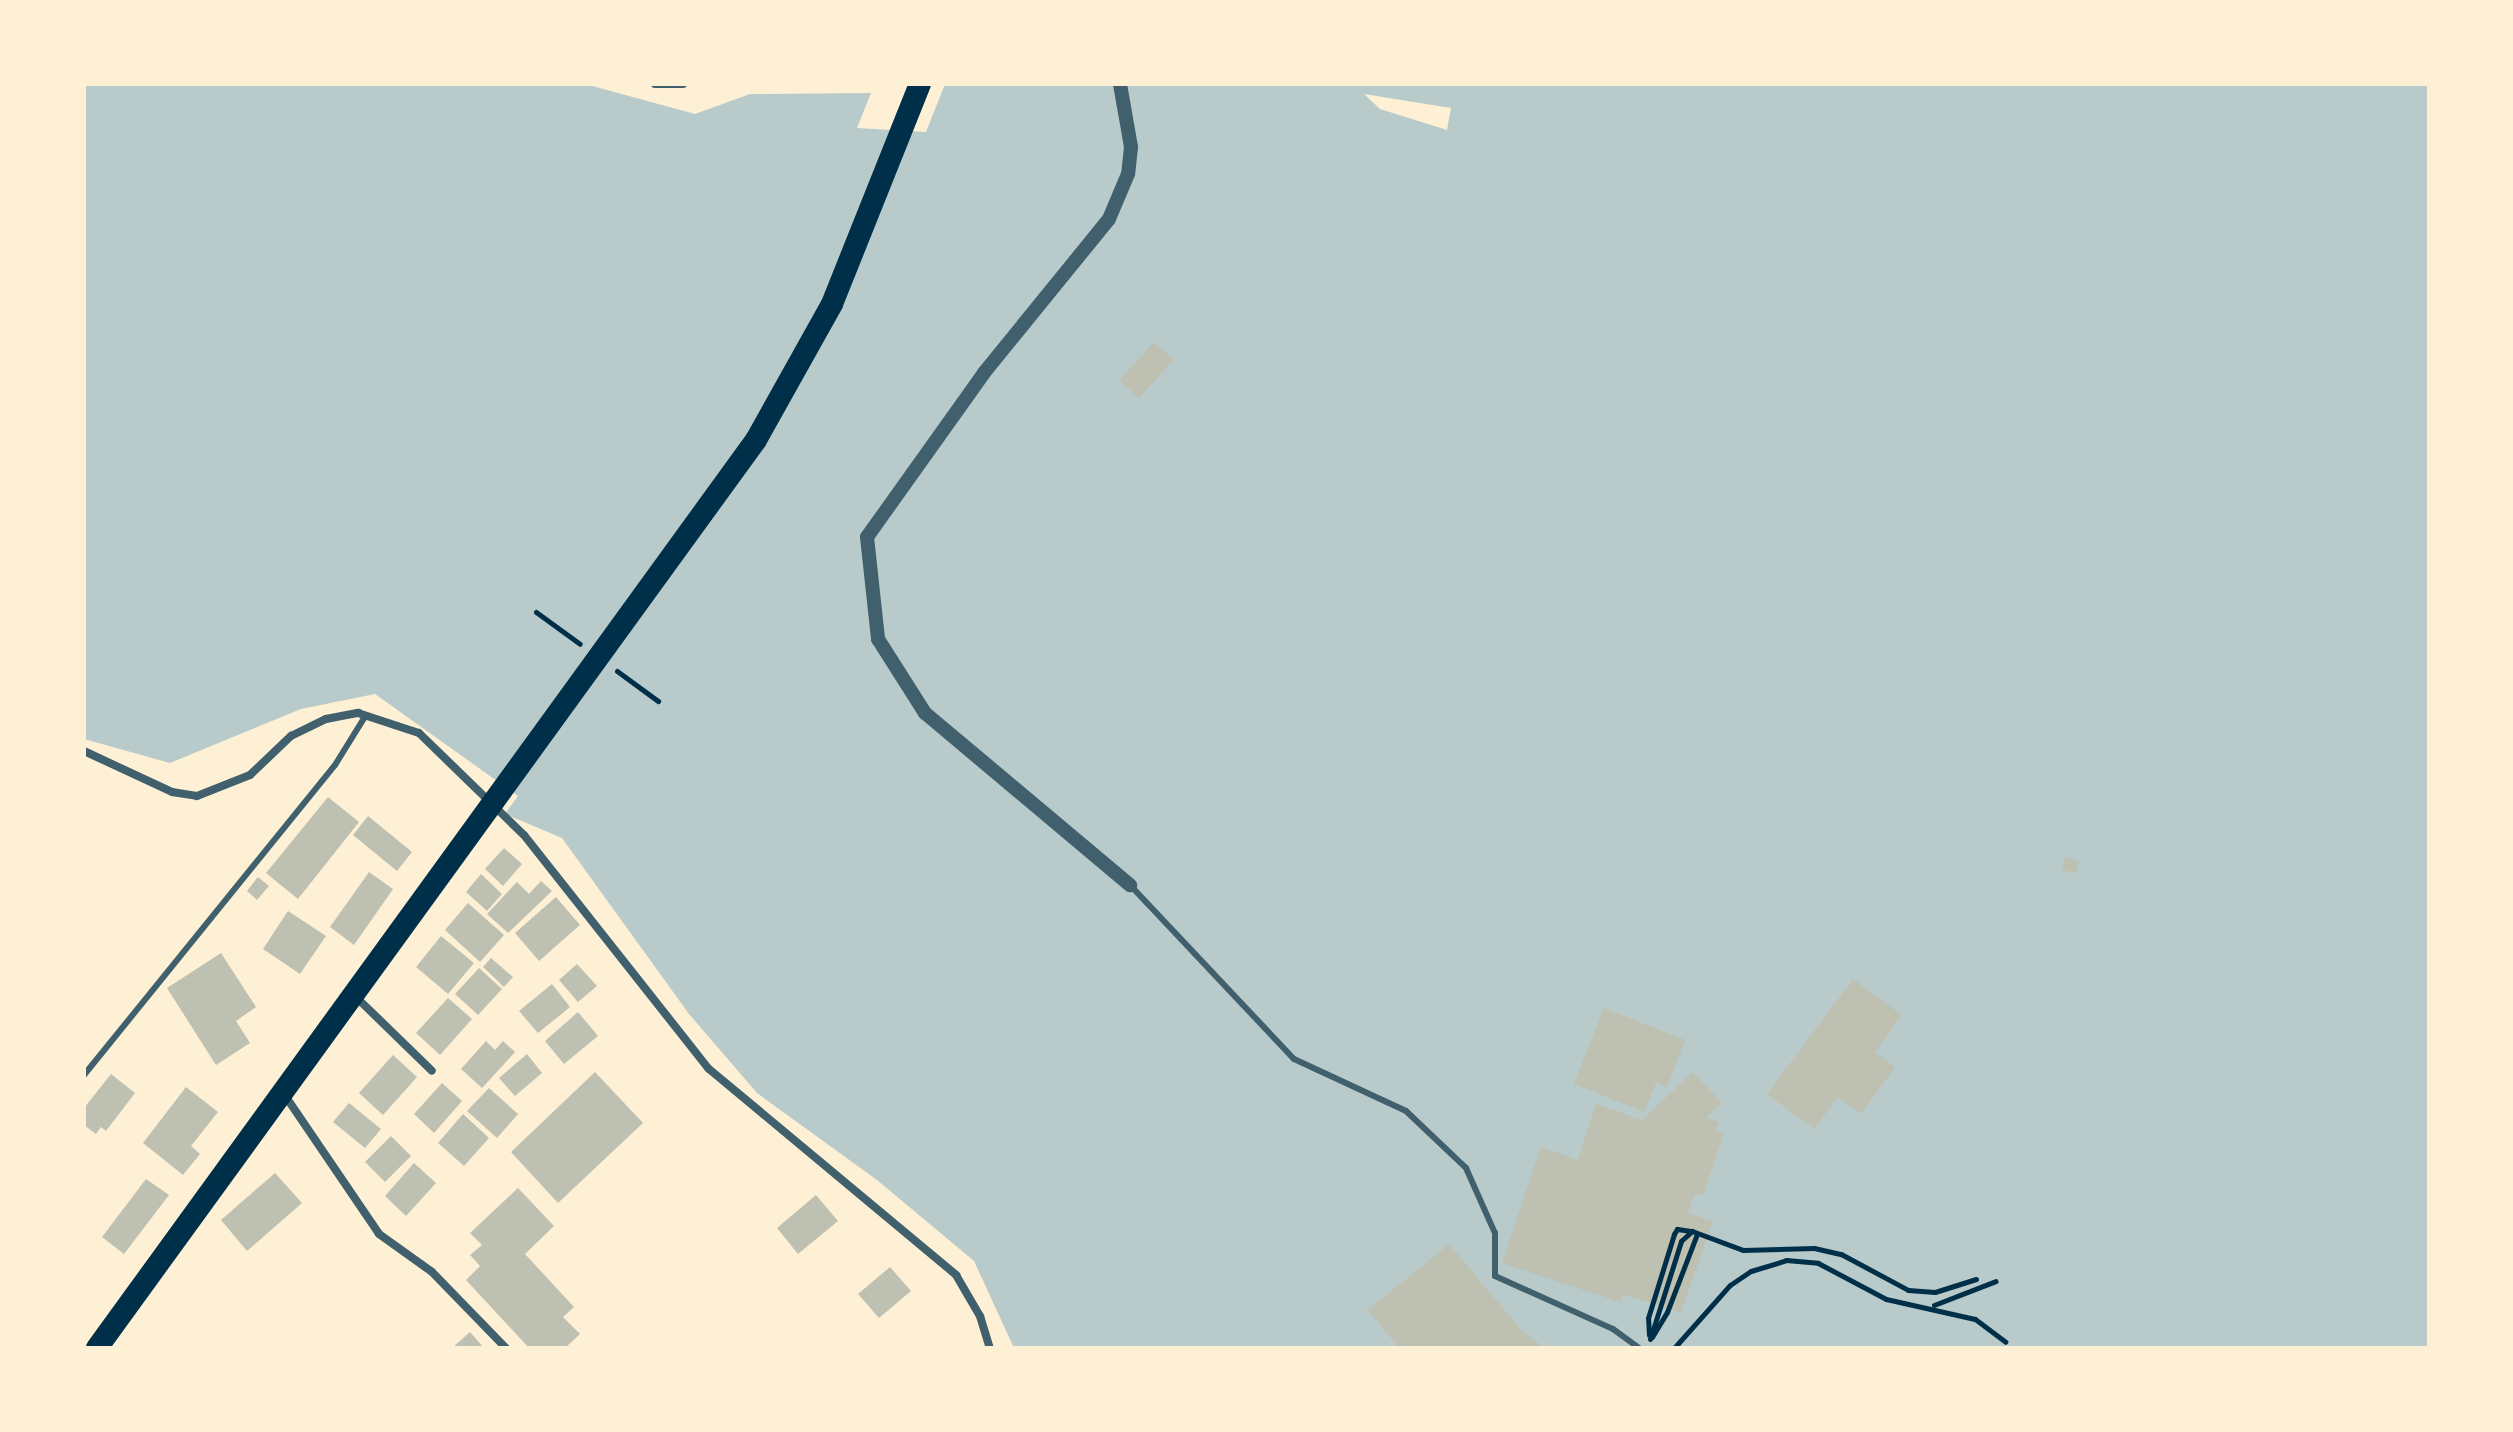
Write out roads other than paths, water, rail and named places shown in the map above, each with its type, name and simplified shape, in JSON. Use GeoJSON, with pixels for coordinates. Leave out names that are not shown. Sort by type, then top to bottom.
{"type":"FeatureCollection","features":[{"type":"Feature","properties":{"kind":"highway"},"geometry":{"type":"LineString","coordinates":[[97,1348],[352,992],[756,440],[801,367],[832,304],[920,84]]}},
{"type":"Feature","properties":{"kind":"street"},"geometry":{"type":"LineString","coordinates":[[655,84],[683,84]]}},
{"type":"Feature","properties":{"kind":"street"},"geometry":{"type":"LineString","coordinates":[[1120,84],[1131,147],[1128,174],[1109,219],[984,373],[867,537],[878,639],[925,713],[1130,885]]}},
{"type":"Feature","properties":{"kind":"street"},"geometry":{"type":"LineString","coordinates":[[84,751],[172,792],[197,796],[250,775],[291,736],[326,719],[366,715],[419,733],[491,801],[709,1069],[956,1275],[980,1316],[986,1346]]}},
{"type":"Feature","properties":{"kind":"street"},"geometry":{"type":"LineString","coordinates":[[352,992],[432,1071]]}},
{"type":"Feature","properties":{"kind":"street"},"geometry":{"type":"LineString","coordinates":[[281,1090],[379,1234],[432,1272],[506,1348]]}},
{"type":"Feature","properties":{"kind":"lane"},"geometry":{"type":"LineString","coordinates":[[84,1075],[335,765],[366,715]]}},
{"type":"Feature","properties":{"kind":"lane"},"geometry":{"type":"LineString","coordinates":[[1130,885],[1294,1059],[1406,1111],[1466,1168],[1495,1233],[1495,1276],[1613,1329],[1639,1348]]}}]}
